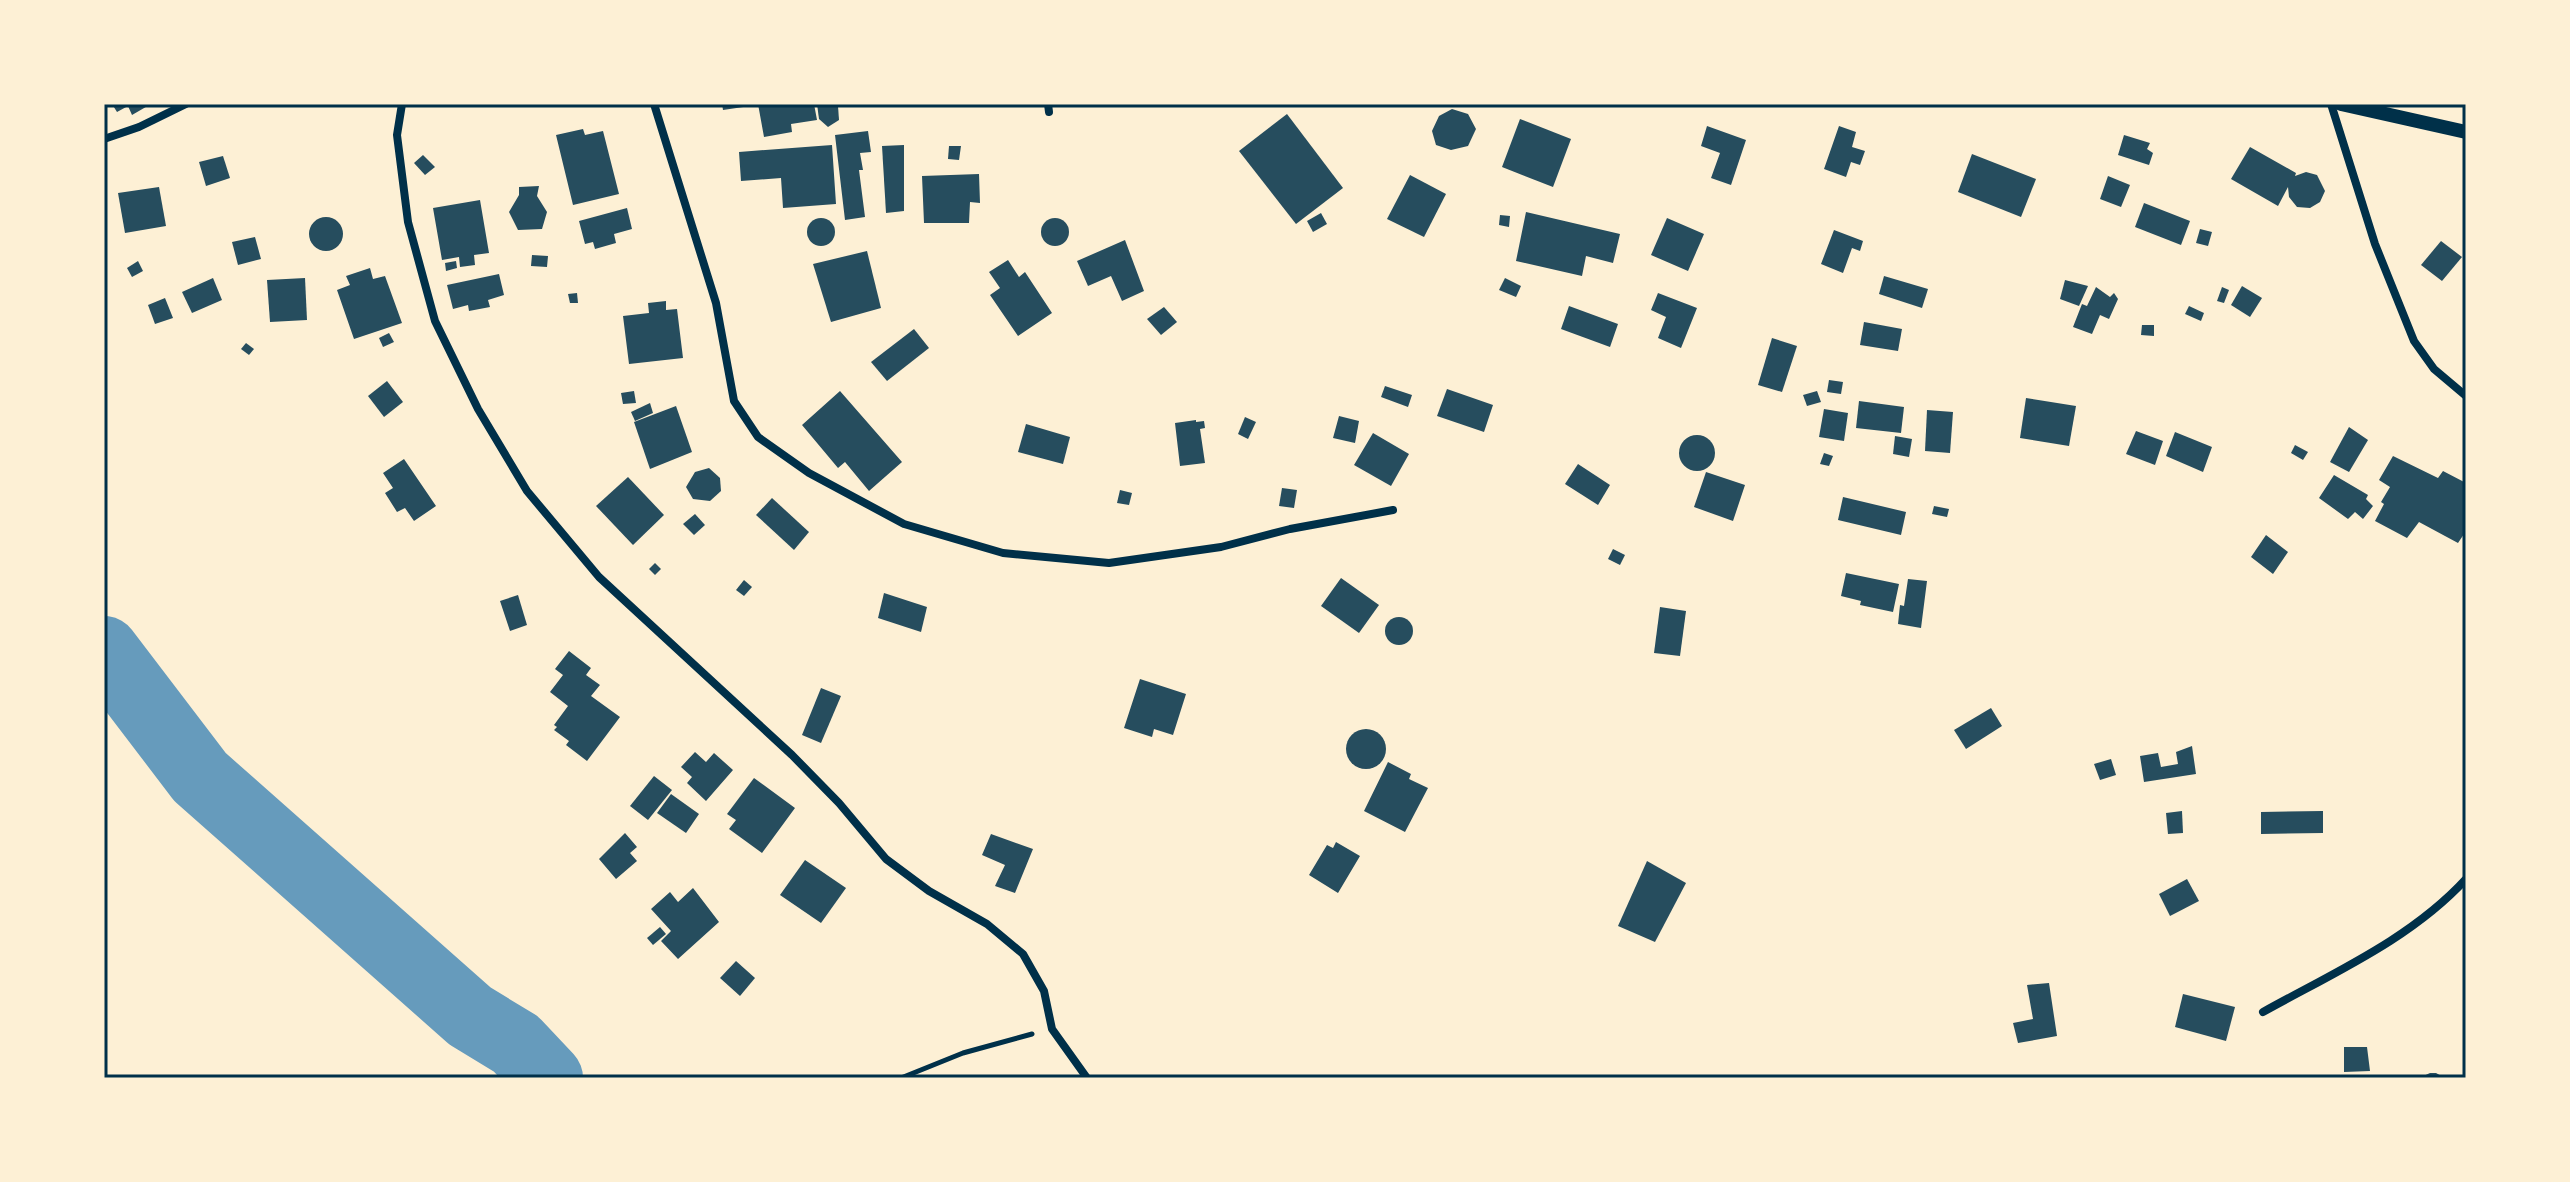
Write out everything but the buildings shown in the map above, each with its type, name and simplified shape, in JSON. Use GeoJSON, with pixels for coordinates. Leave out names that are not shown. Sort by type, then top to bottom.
{"type":"FeatureCollection","features":[{"type":"Feature","properties":{"kind":"street"},"geometry":{"type":"LineString","coordinates":[[104,139],[139,127],[186,104]]}},
{"type":"Feature","properties":{"kind":"street"},"geometry":{"type":"LineString","coordinates":[[402,104],[397,135],[408,222],[435,321],[478,409],[527,491],[599,577],[792,755],[839,803],[886,859],[929,891],[987,924],[1023,954],[1044,991],[1052,1029],[1087,1078]]}},
{"type":"Feature","properties":{"kind":"street"},"geometry":{"type":"LineString","coordinates":[[654,104],[716,303],[734,401],[758,437],[809,473],[904,524],[1003,553],[1109,563],[1221,547],[1290,529],[1393,510]]}},
{"type":"Feature","properties":{"kind":"street"},"geometry":{"type":"LineString","coordinates":[[2331,104],[2375,244],[2414,341],[2434,369],[2466,396]]}},
{"type":"Feature","properties":{"kind":"street"},"geometry":{"type":"LineString","coordinates":[[2341,104],[2466,132]]}},
{"type":"Feature","properties":{"kind":"street"},"geometry":{"type":"LineString","coordinates":[[2263,1012],[2383,945],[2421,920],[2466,879]]}},
{"type":"Feature","properties":{"kind":"path"},"geometry":{"type":"LineString","coordinates":[[901,1078],[963,1053],[1052,1029]]}},
{"type":"Feature","properties":{"kind":"waterway"},"geometry":{"type":"LineString","coordinates":[[104,651],[200,777],[470,1016],[516,1044],[548,1078]]}}]}
